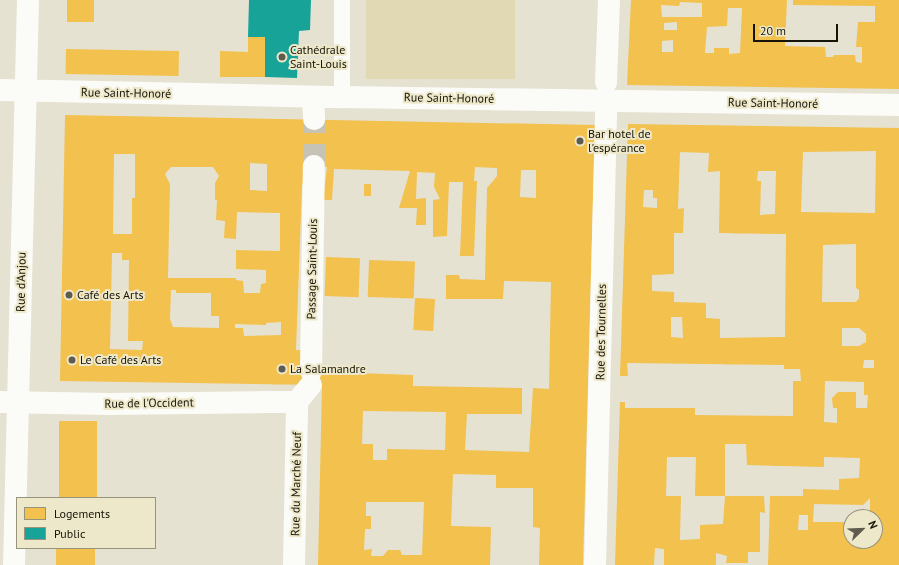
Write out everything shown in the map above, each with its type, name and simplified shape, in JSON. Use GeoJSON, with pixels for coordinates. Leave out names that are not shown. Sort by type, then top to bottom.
{"type":"FeatureCollection","features":[{"type":"Feature","properties":{"kind":"street","name":"Rue d'Anjou"},"geometry":{"type":"LineString","coordinates":[[14,565],[9,402],[25,91],[28,0]]}},
{"type":"Feature","properties":{"kind":"street","name":"Rue des Tournelles"},"geometry":{"type":"LineString","coordinates":[[596,565],[609,0]]}},
{"type":"Feature","properties":{"kind":"street","name":"Rue Saint-Honoré"},"geometry":{"type":"LineString","coordinates":[[0,90],[313,97],[606,91],[899,105]]}},
{"type":"Feature","properties":{"kind":"street"},"geometry":{"type":"LineString","coordinates":[[313,97],[314,119]]}},
{"type":"Feature","properties":{"kind":"street","name":"Passage Saint-Louis"},"geometry":{"type":"LineString","coordinates":[[297,402],[311,378],[314,166]]}},
{"type":"Feature","properties":{"kind":"street","name":"Rue de l'Occident"},"geometry":{"type":"LineString","coordinates":[[9,402],[109,404],[297,402]]}},
{"type":"Feature","properties":{"kind":"street","name":"Rue du Marché Neuf"},"geometry":{"type":"LineString","coordinates":[[294,565],[297,402]]}},
{"type":"Feature","properties":{"kind":"lane"},"geometry":{"type":"LineString","coordinates":[[342,0],[342,97]]}},
{"type":"Feature","properties":{"kind":"shaded area"},"geometry":{"type":"Polygon","coordinates":[[[366,0],[515,0],[515,79],[366,79],[366,0]]]}},
{"type":"Feature","properties":{"kind":"building: Logements"},"geometry":{"type":"Polygon","coordinates":[[[67,0],[94,0],[94,22],[67,22],[67,0]]]}},
{"type":"Feature","properties":{"kind":"building: Logements"},"geometry":{"type":"Polygon","coordinates":[[[631,0],[787,0],[785,46],[825,47],[826,57],[833,57],[834,55],[855,55],[856,62],[862,63],[862,47],[856,47],[858,22],[875,22],[875,6],[793,5],[793,0],[899,0],[899,89],[627,85],[631,0]],[[680,2],[679,6],[661,5],[662,17],[702,17],[702,3],[680,2]],[[728,8],[727,26],[707,27],[705,53],[714,53],[714,48],[729,48],[729,54],[740,53],[742,8],[728,8]],[[677,22],[664,23],[664,30],[677,30],[677,22]],[[673,40],[662,41],[662,52],[673,52],[673,40]]]}},
{"type":"Feature","properties":{"kind":"building: Logements"},"geometry":{"type":"Polygon","coordinates":[[[248,37],[265,37],[265,77],[220,77],[220,51],[248,52],[248,37]]]}},
{"type":"Feature","properties":{"kind":"building: Logements"},"geometry":{"type":"Polygon","coordinates":[[[66,49],[179,51],[179,76],[66,74],[66,49]]]}},
{"type":"Feature","properties":{"kind":"building: Logements"},"geometry":{"type":"Polygon","coordinates":[[[65,115],[595,125],[583,565],[539,565],[540,528],[533,527],[533,488],[496,488],[496,475],[453,474],[451,526],[491,527],[490,565],[318,565],[322,385],[60,381],[65,115]],[[114,154],[113,234],[132,234],[132,198],[135,198],[135,154],[114,154]],[[250,163],[250,190],[267,191],[267,164],[250,163]],[[308,166],[302,186],[296,350],[305,350],[305,371],[413,375],[413,386],[522,388],[522,414],[467,414],[465,450],[529,452],[533,388],[549,389],[551,282],[504,281],[503,299],[446,299],[446,275],[459,275],[460,279],[485,280],[487,188],[497,176],[497,168],[475,167],[474,181],[477,181],[474,256],[460,256],[463,182],[449,182],[447,236],[433,237],[433,200],[440,199],[434,187],[435,173],[417,172],[416,199],[426,198],[426,225],[416,225],[417,208],[399,208],[410,171],[334,169],[332,200],[323,200],[327,167],[308,166]],[[171,167],[165,174],[170,184],[168,278],[236,278],[236,280],[243,281],[244,293],[260,293],[261,284],[266,283],[266,270],[236,269],[236,250],[280,251],[280,213],[237,212],[236,239],[224,238],[225,221],[216,220],[217,200],[215,200],[215,183],[219,176],[213,167],[171,167]],[[521,170],[520,197],[536,198],[536,170],[521,170]],[[112,253],[110,349],[142,350],[143,341],[128,341],[129,260],[122,260],[122,253],[112,253]],[[171,290],[170,319],[173,327],[219,328],[219,316],[211,316],[211,293],[176,293],[176,290],[171,290]],[[281,322],[266,323],[266,325],[235,324],[235,328],[243,328],[244,336],[281,335],[281,322]],[[363,411],[362,444],[373,444],[373,460],[387,460],[387,449],[445,450],[446,412],[363,411]],[[366,502],[366,516],[371,516],[371,529],[365,529],[364,550],[372,549],[371,556],[383,556],[388,550],[400,550],[402,555],[422,555],[424,502],[366,502]]]}},
{"type":"Feature","properties":{"kind":"building: Logements"},"geometry":{"type":"Polygon","coordinates":[[[628,124],[899,128],[899,565],[768,565],[770,496],[803,496],[803,489],[839,490],[839,479],[859,478],[860,458],[824,457],[824,467],[747,465],[746,444],[725,444],[725,496],[764,496],[765,513],[760,512],[760,552],[748,552],[748,563],[726,563],[727,556],[716,553],[716,565],[664,565],[664,549],[655,548],[654,565],[615,565],[620,402],[625,402],[625,408],[695,408],[695,415],[793,416],[793,381],[801,381],[800,369],[784,369],[784,365],[627,363],[628,376],[620,376],[628,124]],[[876,151],[803,152],[801,212],[875,213],[876,151]],[[680,152],[678,209],[684,208],[683,233],[674,233],[674,274],[652,275],[652,291],[674,292],[674,302],[706,303],[706,318],[720,319],[720,338],[785,337],[786,234],[719,233],[720,171],[708,172],[709,153],[680,152]],[[758,171],[757,181],[761,181],[760,215],[775,214],[776,171],[758,171]],[[644,190],[643,207],[657,208],[657,198],[653,198],[653,190],[644,190]],[[856,244],[823,245],[822,302],[856,302],[859,298],[859,290],[856,288],[856,244]],[[671,317],[671,337],[683,338],[682,317],[671,317]],[[842,328],[842,346],[859,346],[866,342],[866,334],[859,328],[842,328]],[[864,360],[863,368],[874,368],[874,360],[864,360]],[[825,381],[824,422],[837,423],[837,408],[833,408],[832,398],[838,392],[856,392],[856,408],[867,408],[868,395],[864,395],[864,382],[825,381]],[[667,457],[666,496],[681,496],[680,540],[700,539],[700,525],[723,524],[725,496],[695,496],[696,457],[667,457]],[[799,515],[798,530],[808,530],[808,515],[799,515]]]}},
{"type":"Feature","properties":{"kind":"building: Logements"},"geometry":{"type":"Polygon","coordinates":[[[364,184],[371,184],[371,196],[364,196],[364,184]]]}},
{"type":"Feature","properties":{"kind":"building: Logements"},"geometry":{"type":"Polygon","coordinates":[[[326,257],[360,258],[359,297],[325,296],[326,257]]]}},
{"type":"Feature","properties":{"kind":"building: Logements"},"geometry":{"type":"Polygon","coordinates":[[[369,260],[415,262],[414,299],[368,297],[369,260]]]}},
{"type":"Feature","properties":{"kind":"building: Logements"},"geometry":{"type":"Polygon","coordinates":[[[415,298],[435,299],[433,331],[413,330],[415,298]]]}},
{"type":"Feature","properties":{"kind":"building: Logements"},"geometry":{"type":"Polygon","coordinates":[[[59,421],[97,421],[97,497],[59,497],[59,421]]]}},
{"type":"Feature","properties":{"kind":"building: Logements"},"geometry":{"type":"Polygon","coordinates":[[[56,549],[95,549],[95,565],[56,565],[56,549]]]}},
{"type":"Feature","properties":{"kind":"building: Public","name":"Cathédrale Saint-Louis"},"geometry":{"type":"Polygon","coordinates":[[[249,0],[311,0],[310,30],[299,31],[297,78],[265,77],[265,37],[248,37],[249,0]]]}},
{"type":"Feature","properties":{"kind":"tunnel"},"geometry":{"type":"LineString","coordinates":[[314,119],[314,166]]}},
{"type":"Feature","properties":{"kind":"place","name":"Cathédrale Saint-Louis"},"geometry":{"type":"Point","coordinates":[282,57]}},
{"type":"Feature","properties":{"kind":"place","name":"Bar hotel de l'espérance"},"geometry":{"type":"Point","coordinates":[580,141]}},
{"type":"Feature","properties":{"kind":"place","name":"Café des Arts"},"geometry":{"type":"Point","coordinates":[69,295]}},
{"type":"Feature","properties":{"kind":"place","name":"Le Café des Arts"},"geometry":{"type":"Point","coordinates":[72,360]}},
{"type":"Feature","properties":{"kind":"place","name":"La Salamandre"},"geometry":{"type":"Point","coordinates":[282,369]}}]}
